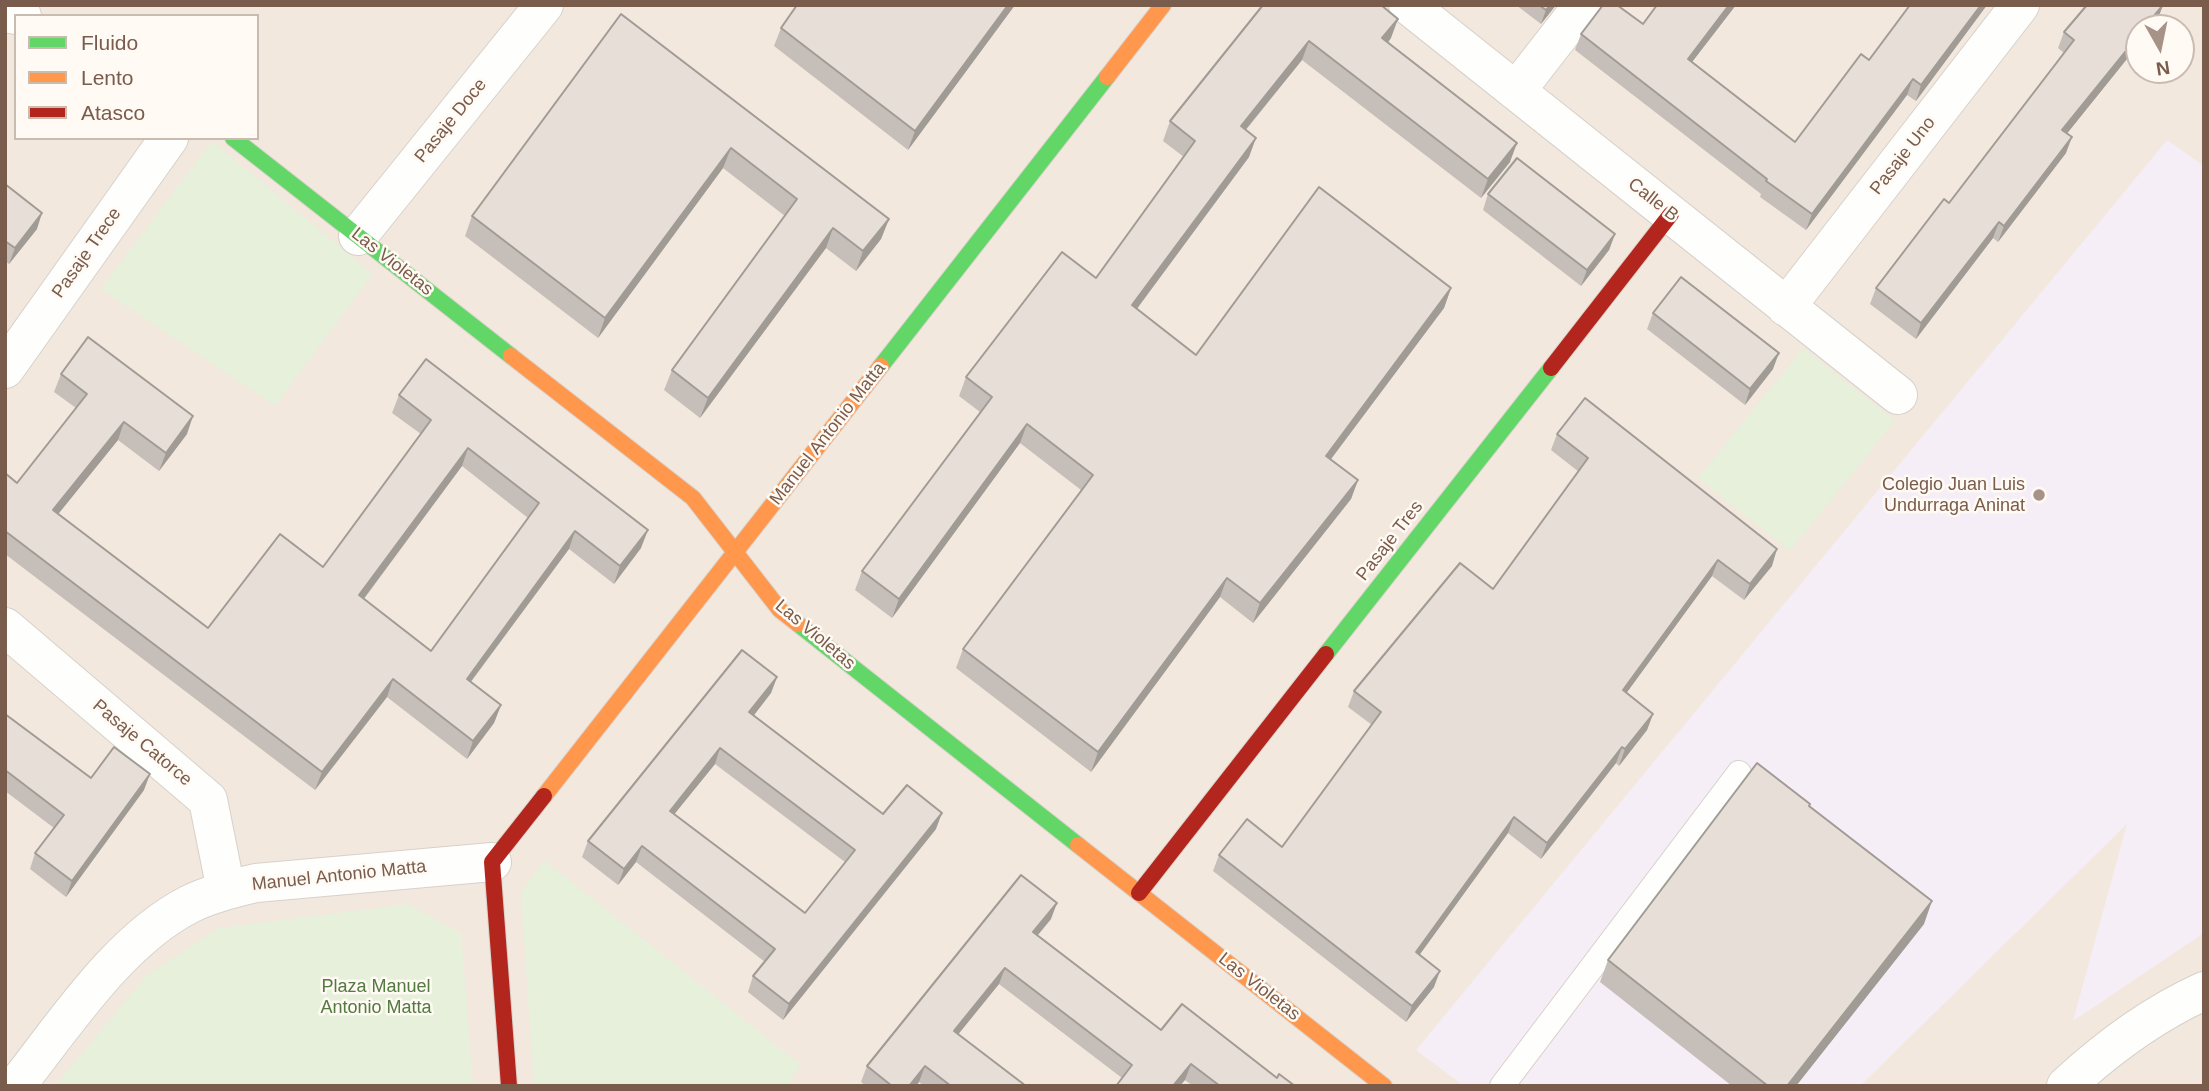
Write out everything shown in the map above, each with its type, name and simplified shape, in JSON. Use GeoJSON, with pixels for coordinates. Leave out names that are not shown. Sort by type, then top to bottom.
{"type":"FeatureCollection","features":[{"type":"Feature","properties":{"kind":"street","name":"Pasaje Doce"},"geometry":{"type":"LineString","coordinates":[[358,236],[544,5]]}},
{"type":"Feature","properties":{"kind":"street","name":"Manuel Antonio Matta"},"geometry":{"type":"LineString","coordinates":[[16,1086],[104,975],[129,948],[156,925],[190,904],[226,890],[256,883],[492,862],[1163,5]]}},
{"type":"Feature","properties":{"kind":"street","name":"Calle B"},"geometry":{"type":"LineString","coordinates":[[1408,5],[1898,395]]}},
{"type":"Feature","properties":{"kind":"street"},"geometry":{"type":"LineString","coordinates":[[1516,91],[1583,5]]}},
{"type":"Feature","properties":{"kind":"street","name":"Pasaje Uno"},"geometry":{"type":"LineString","coordinates":[[1786,307],[2020,5]]}},
{"type":"Feature","properties":{"kind":"street","name":"Pasaje Trece"},"geometry":{"type":"LineString","coordinates":[[5,369],[168,140]]}},
{"type":"Feature","properties":{"kind":"street","name":"Las Violetas"},"geometry":{"type":"LineString","coordinates":[[236,140],[693,498],[780,610],[1384,1086]]}},
{"type":"Feature","properties":{"kind":"street","name":"Pasaje Tres"},"geometry":{"type":"LineString","coordinates":[[1139,893],[1671,214]]}},
{"type":"Feature","properties":{"kind":"street","name":"Pasaje Catorce"},"geometry":{"type":"LineString","coordinates":[[5,627],[208,800],[226,890]]}},
{"type":"Feature","properties":{"kind":"street"},"geometry":{"type":"LineString","coordinates":[[492,862],[509,1086]]}},
{"type":"Feature","properties":{"kind":"street"},"geometry":{"type":"LineString","coordinates":[[2066,1086],[2111,1047],[2145,1023],[2204,992]]}},
{"type":"Feature","properties":{"kind":"lane"},"geometry":{"type":"LineString","coordinates":[[1511,1083],[1739,773]]}},
{"type":"Feature","properties":{"kind":"shaded area"},"geometry":{"type":"Polygon","coordinates":[[[5,5],[2204,5],[2204,1086],[5,1086],[5,5]]]}},
{"type":"Feature","properties":{"kind":"shaded area","name":"Colegio Juan Luis Undurraga Aninat"},"geometry":{"type":"Polygon","coordinates":[[[2167,140],[2204,166],[2204,933],[2073,1021],[2127,824],[1860,1086],[1464,1086],[1416,1050],[2167,140]]]}},
{"type":"Feature","properties":{"kind":"green space"},"geometry":{"type":"Polygon","coordinates":[[[212,141],[373,274],[275,406],[101,289],[212,141]]]}},
{"type":"Feature","properties":{"kind":"green space"},"geometry":{"type":"Polygon","coordinates":[[[1803,348],[1895,421],[1790,551],[1698,478],[1803,348]]]}},
{"type":"Feature","properties":{"kind":"green space"},"geometry":{"type":"Polygon","coordinates":[[[544,860],[801,1065],[787,1086],[534,1086],[521,893],[544,860]]]}},
{"type":"Feature","properties":{"kind":"green space","name":"Plaza Manuel Antonio Matta"},"geometry":{"type":"Polygon","coordinates":[[[408,904],[461,933],[473,1086],[55,1086],[146,976],[218,928],[408,904]]]}},
{"type":"Feature","properties":{"kind":"building"},"geometry":{"type":"Polygon","coordinates":[[[797,5],[1008,5],[915,131],[781,28],[797,5]]]}},
{"type":"Feature","properties":{"kind":"building"},"geometry":{"type":"Polygon","coordinates":[[[1263,5],[1381,5],[1398,19],[1382,38],[1517,143],[1488,179],[1309,41],[1241,126],[1256,138],[1132,305],[1196,355],[1319,187],[1451,288],[1326,456],[1358,480],[1260,603],[1227,578],[1098,752],[963,649],[1093,475],[1027,424],[899,599],[862,571],[992,397],[966,377],[1062,252],[1096,278],[1195,141],[1170,121],[1263,5]]]}},
{"type":"Feature","properties":{"kind":"building"},"geometry":{"type":"Polygon","coordinates":[[[1603,5],[1617,5],[1643,24],[1657,5],[1729,5],[1688,59],[1795,142],[1861,54],[1869,60],[1910,5],[1981,5],[1921,85],[1913,79],[1812,214],[1766,181],[1767,179],[1581,34],[1603,5]]]}},
{"type":"Feature","properties":{"kind":"building"},"geometry":{"type":"Polygon","coordinates":[[[2087,5],[2163,5],[2156,14],[2125,14],[2125,52],[2062,130],[2072,137],[2004,226],[1999,222],[1921,323],[1876,288],[1944,199],[1949,203],[2074,40],[2064,32],[2087,5]]]}},
{"type":"Feature","properties":{"kind":"building"},"geometry":{"type":"Polygon","coordinates":[[[621,14],[889,219],[863,251],[833,228],[708,398],[672,370],[797,199],[731,148],[605,318],[472,216],[621,14]]]}},
{"type":"Feature","properties":{"kind":"building"},"geometry":{"type":"Polygon","coordinates":[[[1517,158],[1615,234],[1587,270],[1488,194],[1517,158]]]}},
{"type":"Feature","properties":{"kind":"building"},"geometry":{"type":"Polygon","coordinates":[[[5,184],[42,213],[15,248],[5,241],[5,184]]]}},
{"type":"Feature","properties":{"kind":"building"},"geometry":{"type":"Polygon","coordinates":[[[1681,277],[1779,353],[1750,389],[1653,313],[1681,277]]]}},
{"type":"Feature","properties":{"kind":"building"},"geometry":{"type":"Polygon","coordinates":[[[88,337],[193,416],[166,453],[124,422],[53,510],[208,628],[280,534],[323,567],[431,420],[399,395],[426,359],[648,530],[620,566],[575,531],[467,679],[501,705],[473,741],[393,679],[322,772],[5,531],[5,473],[17,483],[87,394],[61,374],[88,337]],[[468,448],[359,595],[431,651],[539,503],[468,448]]]}},
{"type":"Feature","properties":{"kind":"building"},"geometry":{"type":"Polygon","coordinates":[[[1585,398],[1777,549],[1750,584],[1718,560],[1623,690],[1653,714],[1625,749],[1622,747],[1547,843],[1514,817],[1416,952],[1440,971],[1412,1006],[1219,855],[1247,819],[1282,847],[1381,712],[1354,691],[1460,563],[1493,589],[1588,458],[1557,434],[1585,398]]]}},
{"type":"Feature","properties":{"kind":"building"},"geometry":{"type":"Polygon","coordinates":[[[742,650],[777,677],[749,712],[883,814],[907,785],[942,813],[789,1004],[753,976],[775,949],[642,846],[624,869],[588,841],[742,650]],[[720,748],[670,811],[805,913],[855,850],[720,748]]]}},
{"type":"Feature","properties":{"kind":"building"},"geometry":{"type":"Polygon","coordinates":[[[5,714],[91,778],[114,747],[150,774],[72,881],[35,853],[64,815],[5,770],[5,714]]]}},
{"type":"Feature","properties":{"kind":"building"},"geometry":{"type":"Polygon","coordinates":[[[1757,763],[1932,901],[1787,1086],[1768,1086],[1608,960],[1757,763]]]}},
{"type":"Feature","properties":{"kind":"building"},"geometry":{"type":"Polygon","coordinates":[[[1021,875],[1057,903],[1033,932],[1161,1030],[1182,1004],[1277,1078],[1279,1074],[1295,1086],[1220,1086],[1191,1064],[1173,1086],[1116,1086],[1132,1065],[1005,968],[954,1031],[1026,1086],[951,1086],[925,1066],[909,1086],[892,1086],[867,1066],[1021,875]]]}},
{"type":"Feature","properties":{"kind":"traffic: fast"},"geometry":{"type":"LineString","coordinates":[[881,366],[1107,77]]}},
{"type":"Feature","properties":{"kind":"traffic: fast"},"geometry":{"type":"LineString","coordinates":[[236,140],[511,356]]}},
{"type":"Feature","properties":{"kind":"traffic: fast"},"geometry":{"type":"LineString","coordinates":[[1326,654],[1551,368]]}},
{"type":"Feature","properties":{"kind":"traffic: fast"},"geometry":{"type":"LineString","coordinates":[[798,624],[1078,845]]}},
{"type":"Feature","properties":{"kind":"traffic: slow"},"geometry":{"type":"LineString","coordinates":[[1107,77],[1163,5]]}},
{"type":"Feature","properties":{"kind":"traffic: slow"},"geometry":{"type":"LineString","coordinates":[[511,356],[693,498],[780,610],[798,624]]}},
{"type":"Feature","properties":{"kind":"traffic: slow"},"geometry":{"type":"LineString","coordinates":[[544,796],[881,366]]}},
{"type":"Feature","properties":{"kind":"traffic: slow"},"geometry":{"type":"LineString","coordinates":[[1078,845],[1384,1086]]}},
{"type":"Feature","properties":{"kind":"traffic: jam"},"geometry":{"type":"LineString","coordinates":[[1551,368],[1671,214]]}},
{"type":"Feature","properties":{"kind":"traffic: jam"},"geometry":{"type":"LineString","coordinates":[[1139,893],[1326,654]]}},
{"type":"Feature","properties":{"kind":"traffic: jam"},"geometry":{"type":"LineString","coordinates":[[509,1086],[492,862],[544,796]]}},
{"type":"Feature","properties":{"kind":"place","name":"Colegio Juan Luis Undurraga Aninat"},"geometry":{"type":"Point","coordinates":[2039,495]}}]}
